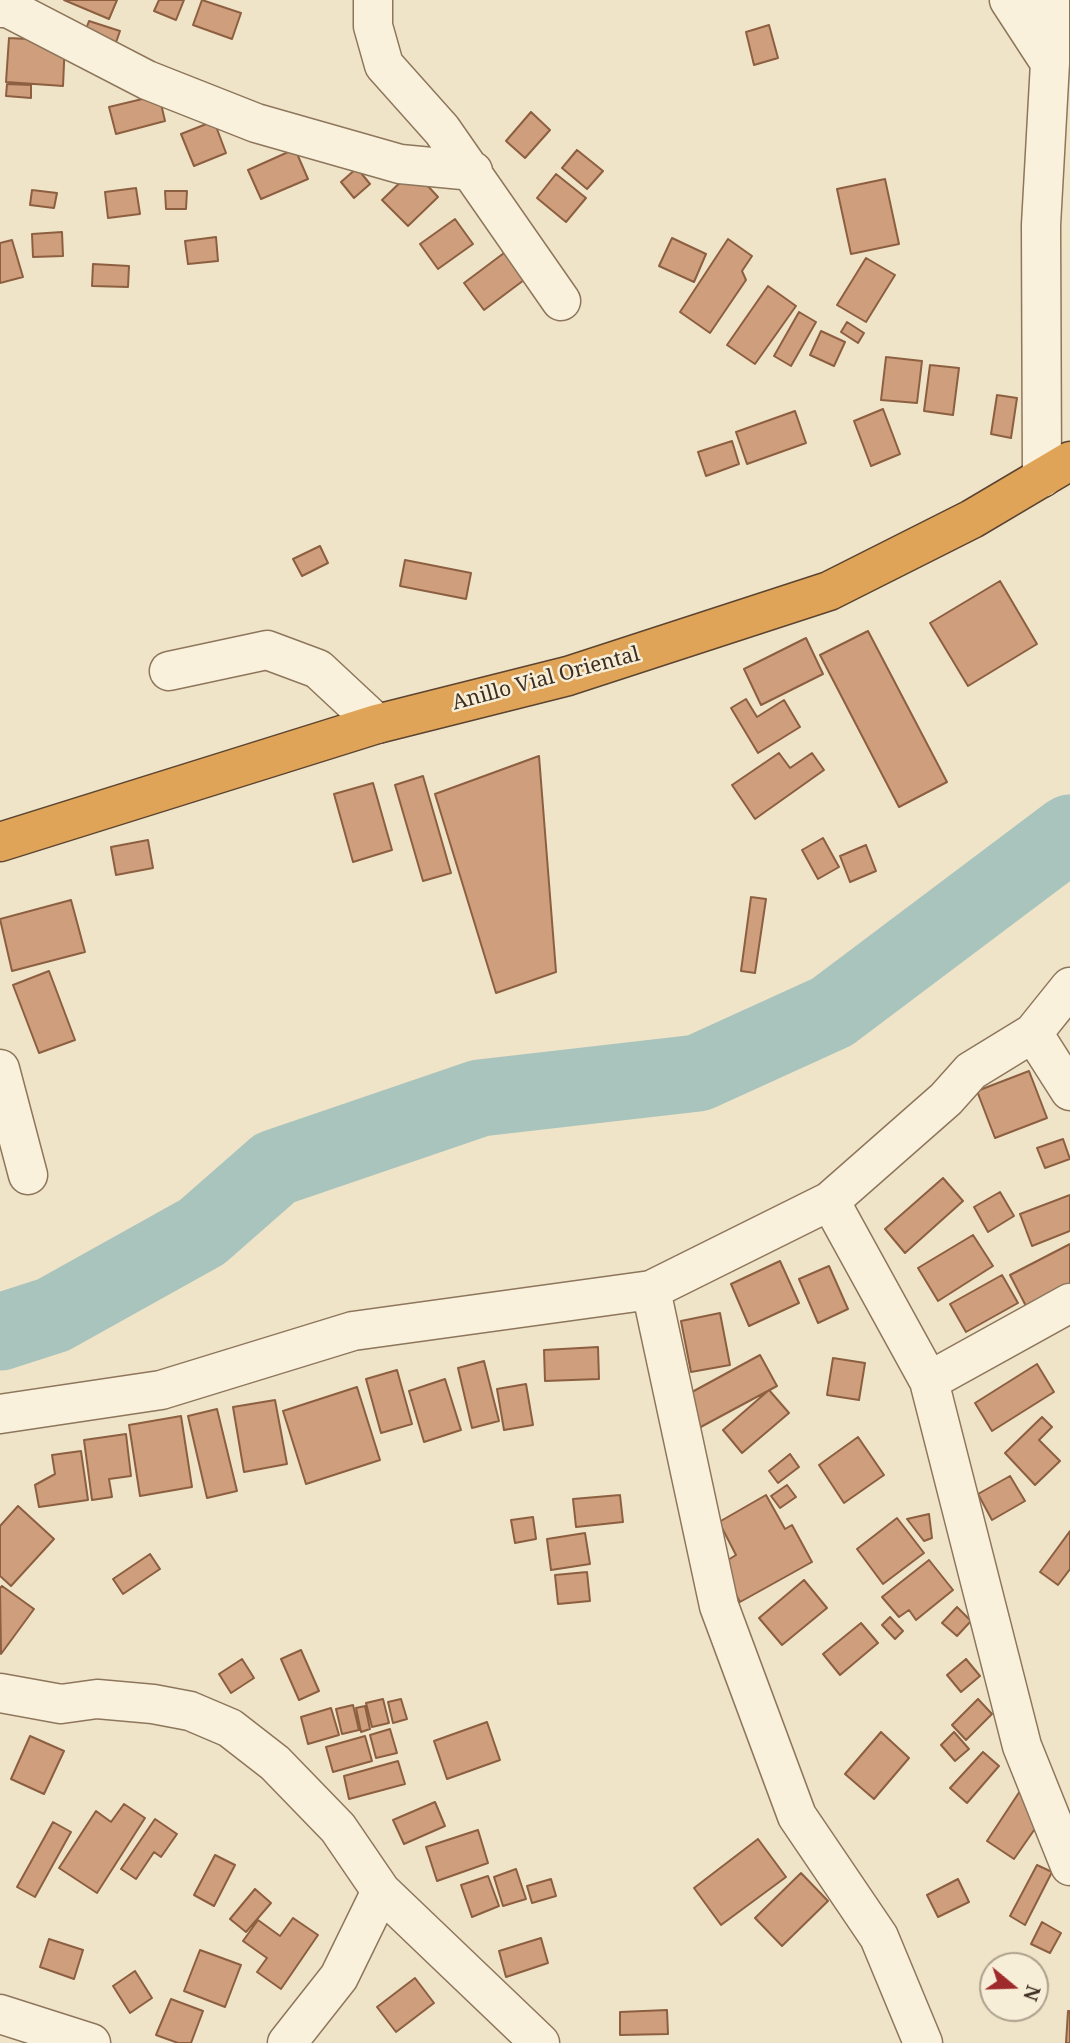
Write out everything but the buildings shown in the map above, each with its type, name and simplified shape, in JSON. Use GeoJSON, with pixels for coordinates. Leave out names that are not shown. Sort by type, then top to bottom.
{"type":"FeatureCollection","features":[{"type":"Feature","properties":{"kind":"highway","name":"Anillo Vial Oriental"},"geometry":{"type":"LineString","coordinates":[[0,842],[377,724],[568,676],[829,591],[972,519],[1056,469]]}},
{"type":"Feature","properties":{"kind":"street"},"geometry":{"type":"LineString","coordinates":[[373,0],[373,26],[384,65],[442,130],[561,301]]}},
{"type":"Feature","properties":{"kind":"street"},"geometry":{"type":"LineString","coordinates":[[1009,0],[1050,63]]}},
{"type":"Feature","properties":{"kind":"street"},"geometry":{"type":"LineString","coordinates":[[1050,0],[1050,63],[1041,226],[1056,469]]}},
{"type":"Feature","properties":{"kind":"street"},"geometry":{"type":"LineString","coordinates":[[7,5],[147,80],[256,124],[400,164],[473,172]]}},
{"type":"Feature","properties":{"kind":"street"},"geometry":{"type":"LineString","coordinates":[[169,671],[267,650],[318,670],[377,724]]}},
{"type":"Feature","properties":{"kind":"street"},"geometry":{"type":"LineString","coordinates":[[0,1413],[161,1390],[353,1331],[651,1290],[830,1201],[946,1099],[971,1071],[1033,1033],[1070,987]]}},
{"type":"Feature","properties":{"kind":"street"},"geometry":{"type":"LineString","coordinates":[[1033,1033],[1070,1091]]}},
{"type":"Feature","properties":{"kind":"street"},"geometry":{"type":"LineString","coordinates":[[0,1069],[28,1175]]}},
{"type":"Feature","properties":{"kind":"street"},"geometry":{"type":"LineString","coordinates":[[830,1201],[929,1381],[1022,1746],[1070,1866]]}},
{"type":"Feature","properties":{"kind":"street"},"geometry":{"type":"LineString","coordinates":[[651,1290],[724,1619],[797,1816],[879,1937],[923,2043]]}},
{"type":"Feature","properties":{"kind":"street"},"geometry":{"type":"LineString","coordinates":[[929,1381],[1070,1303]]}},
{"type":"Feature","properties":{"kind":"street"},"geometry":{"type":"LineString","coordinates":[[0,1693],[61,1704],[97,1699],[153,1704],[190,1711],[230,1728],[275,1763],[338,1828],[380,1891],[540,2043]]}},
{"type":"Feature","properties":{"kind":"street"},"geometry":{"type":"LineString","coordinates":[[287,2043],[339,1977],[380,1891]]}},
{"type":"Feature","properties":{"kind":"street"},"geometry":{"type":"LineString","coordinates":[[0,2014],[91,2043]]}},
{"type":"Feature","properties":{"kind":"waterway"},"geometry":{"type":"LineString","coordinates":[[0,1332],[53,1315],[202,1232],[275,1168],[480,1098],[698,1073],[832,1012],[1070,833]]}}]}
